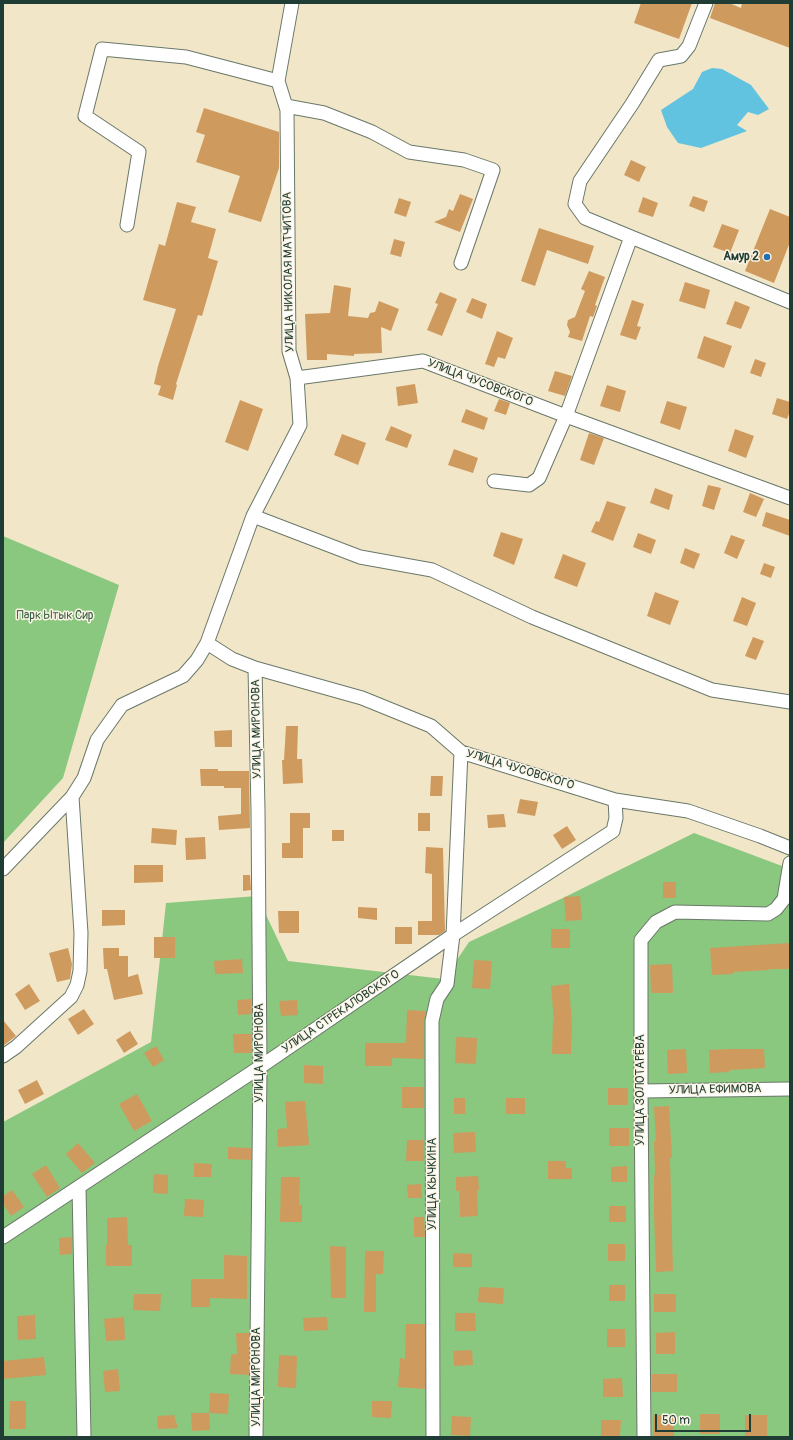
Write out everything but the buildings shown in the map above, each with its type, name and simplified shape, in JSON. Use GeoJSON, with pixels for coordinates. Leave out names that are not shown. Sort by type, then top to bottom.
{"type":"FeatureCollection","features":[{"type":"Feature","properties":{"kind":"street","name":"УЛИЦА НИКОЛАЯ МАТЧИТОВА"},"geometry":{"type":"LineString","coordinates":[[3,869],[72,797],[84,778],[97,740],[122,705],[183,676],[197,660],[207,643],[253,516],[300,425],[297,378],[289,351],[286,106],[278,81],[292,3]]}},
{"type":"Feature","properties":{"kind":"street"},"geometry":{"type":"LineString","coordinates":[[706,3],[689,46],[681,56],[660,60],[580,181],[575,204],[585,218],[790,302]]}},
{"type":"Feature","properties":{"kind":"street"},"geometry":{"type":"LineString","coordinates":[[127,225],[139,152],[85,116],[102,49],[186,57],[278,81]]}},
{"type":"Feature","properties":{"kind":"street"},"geometry":{"type":"LineString","coordinates":[[286,106],[324,113],[372,132],[409,152],[464,160],[493,170],[462,263]]}},
{"type":"Feature","properties":{"kind":"street"},"geometry":{"type":"LineString","coordinates":[[494,481],[529,485],[539,478],[566,416],[631,237]]}},
{"type":"Feature","properties":{"kind":"street","name":"УЛИЦА ЧУСОВСКОГО"},"geometry":{"type":"LineString","coordinates":[[297,378],[423,361],[566,416],[790,498]]}},
{"type":"Feature","properties":{"kind":"street"},"geometry":{"type":"LineString","coordinates":[[253,516],[360,557],[432,570],[532,617],[712,690],[790,702]]}},
{"type":"Feature","properties":{"kind":"street","name":"УЛИЦА ЧУСОВСКОГО"},"geometry":{"type":"LineString","coordinates":[[207,643],[232,659],[255,668],[362,698],[431,726],[461,752],[615,800],[688,811],[790,848]]}},
{"type":"Feature","properties":{"kind":"street","name":"УЛИЦА МИРОНОВА"},"geometry":{"type":"LineString","coordinates":[[255,668],[258,810],[260,1067],[256,1437]]}},
{"type":"Feature","properties":{"kind":"street","name":"УЛИЦА КЫЧКИНА"},"geometry":{"type":"LineString","coordinates":[[433,1437],[432,1021],[437,999],[447,984],[453,935],[461,752]]}},
{"type":"Feature","properties":{"kind":"street"},"geometry":{"type":"LineString","coordinates":[[3,1056],[16,1047],[71,997],[77,985],[80,971],[81,933],[72,797]]}},
{"type":"Feature","properties":{"kind":"street","name":"УЛИЦА СТРЕКАЛОВСКОГО"},"geometry":{"type":"LineString","coordinates":[[3,1237],[260,1067],[453,935],[613,831],[616,818],[615,800]]}},
{"type":"Feature","properties":{"kind":"street","name":"УЛИЦА ЗОЛОТАРЁВА"},"geometry":{"type":"LineString","coordinates":[[644,1437],[640,1091],[641,940],[656,922],[675,912],[768,914],[776,909],[784,899],[790,863]]}},
{"type":"Feature","properties":{"kind":"street","name":"УЛИЦА ЕФИМОВА"},"geometry":{"type":"LineString","coordinates":[[640,1091],[790,1089]]}},
{"type":"Feature","properties":{"kind":"street"},"geometry":{"type":"LineString","coordinates":[[79,1187],[84,1437]]}},
{"type":"Feature","properties":{"kind":"green space","name":"Парк Ытык Сир"},"geometry":{"type":"Polygon","coordinates":[[[3,536],[119,585],[63,778],[3,843],[3,536]]]}},
{"type":"Feature","properties":{"kind":"green space"},"geometry":{"type":"Polygon","coordinates":[[[694,833],[790,869],[790,1437],[3,1437],[3,1122],[151,1042],[166,903],[257,896],[288,961],[444,979],[469,942],[565,897],[694,833]]]}},
{"type":"Feature","properties":{"kind":"water"},"geometry":{"type":"Polygon","coordinates":[[[712,68],[722,69],[751,85],[769,109],[758,115],[748,112],[737,125],[747,131],[701,148],[678,143],[667,127],[661,110],[693,89],[702,72],[712,68]]]}},
{"type":"Feature","properties":{"kind":"place","name":"Амур 2"},"geometry":{"type":"Point","coordinates":[767,257]}}]}
